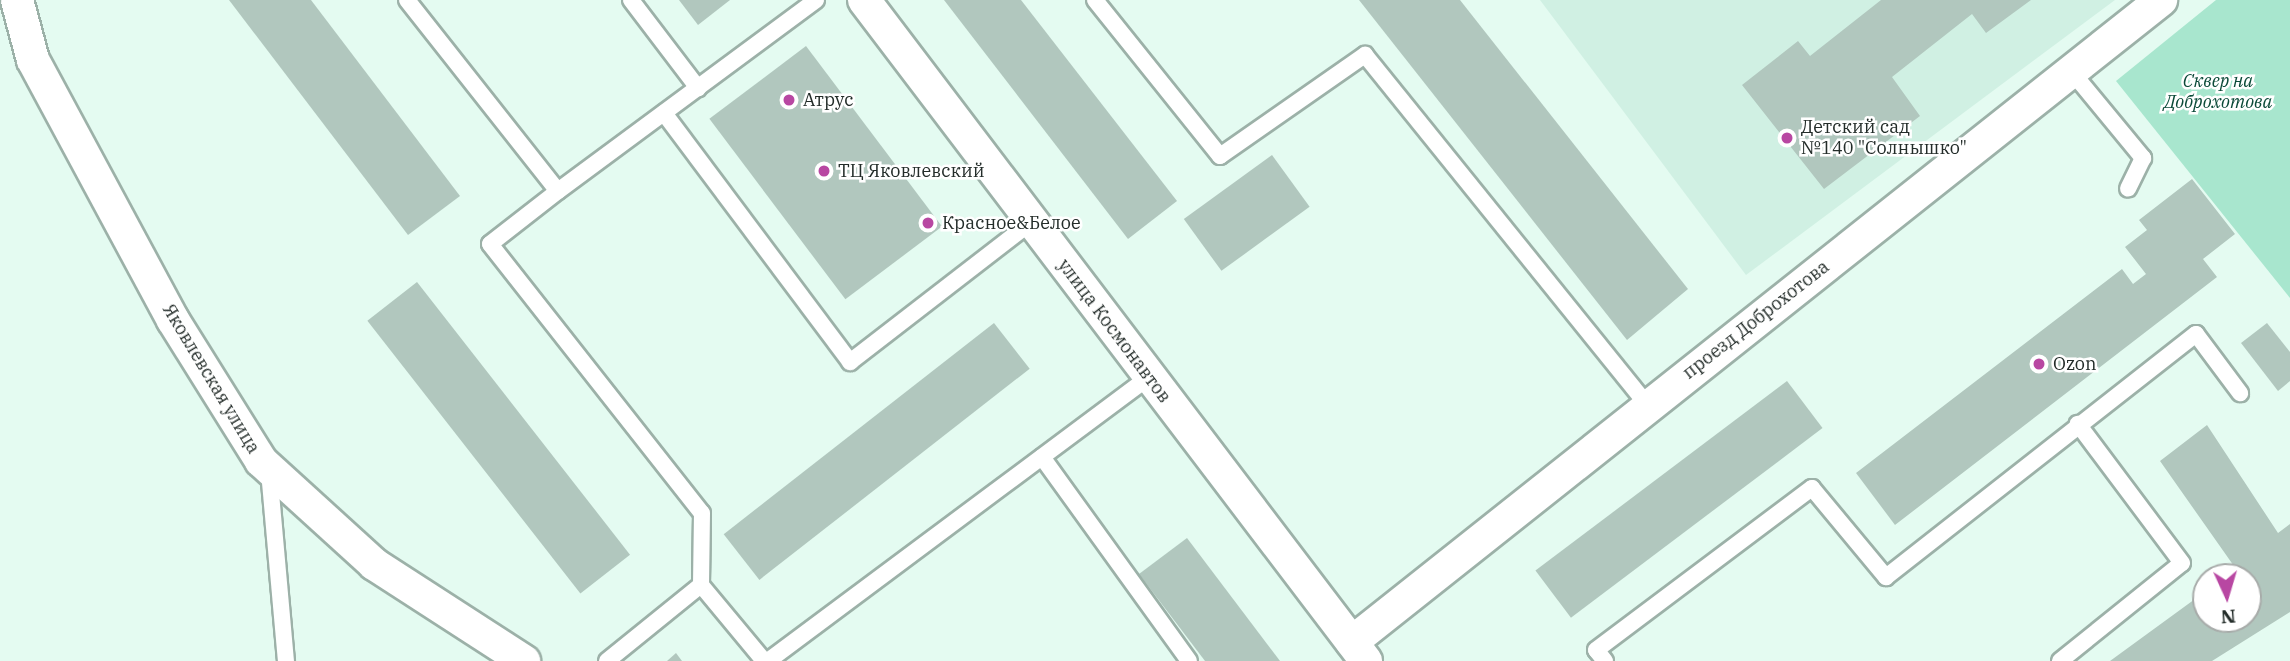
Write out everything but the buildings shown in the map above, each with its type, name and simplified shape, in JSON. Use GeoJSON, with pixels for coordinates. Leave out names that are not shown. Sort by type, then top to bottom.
{"type":"FeatureCollection","features":[{"type":"Feature","properties":{"kind":"street","name":"Яковлевская улица"},"geometry":{"type":"LineString","coordinates":[[17,0],[33,60],[161,298],[269,468],[374,565],[524,661]]}},
{"type":"Feature","properties":{"kind":"street","name":"улица Космонавтов"},"geometry":{"type":"LineString","coordinates":[[864,0],[1148,378],[1359,652]]}},
{"type":"Feature","properties":{"kind":"street","name":"проезд Доброхотова"},"geometry":{"type":"LineString","coordinates":[[1359,652],[1647,405],[2161,0]]}},
{"type":"Feature","properties":{"kind":"lane"},"geometry":{"type":"LineString","coordinates":[[407,0],[558,191]]}},
{"type":"Feature","properties":{"kind":"lane"},"geometry":{"type":"LineString","coordinates":[[631,0],[698,88]]}},
{"type":"Feature","properties":{"kind":"lane"},"geometry":{"type":"LineString","coordinates":[[816,0],[490,244],[702,513],[701,584],[766,661],[1148,378]]}},
{"type":"Feature","properties":{"kind":"lane"},"geometry":{"type":"LineString","coordinates":[[1096,0],[1220,156],[1365,55],[1647,405]]}},
{"type":"Feature","properties":{"kind":"lane"},"geometry":{"type":"LineString","coordinates":[[2072,72],[2143,158],[2127,189]]}},
{"type":"Feature","properties":{"kind":"lane"},"geometry":{"type":"LineString","coordinates":[[664,113],[850,362],[1031,222]]}},
{"type":"Feature","properties":{"kind":"lane"},"geometry":{"type":"LineString","coordinates":[[1605,661],[1596,650],[1812,488],[1885,577],[2196,334],[2240,393]]}},
{"type":"Feature","properties":{"kind":"lane"},"geometry":{"type":"LineString","coordinates":[[2060,661],[2182,563],[2078,424]]}},
{"type":"Feature","properties":{"kind":"lane"},"geometry":{"type":"LineString","coordinates":[[1042,457],[1189,661]]}},
{"type":"Feature","properties":{"kind":"lane"},"geometry":{"type":"LineString","coordinates":[[269,468],[286,661]]}},
{"type":"Feature","properties":{"kind":"lane"},"geometry":{"type":"LineString","coordinates":[[607,661],[701,584]]}},
{"type":"Feature","properties":{"kind":"shaded area","name":"Детский сад №140 \"Солнышко\""},"geometry":{"type":"Polygon","coordinates":[[[1540,0],[2115,0],[1746,275],[1540,0]]]}},
{"type":"Feature","properties":{"kind":"green space","name":"Сквер на Доброхотова"},"geometry":{"type":"Polygon","coordinates":[[[2216,0],[2290,0],[2290,298],[2116,81],[2216,0]]]}},
{"type":"Feature","properties":{"kind":"place","name":"Атрус"},"geometry":{"type":"Point","coordinates":[789,100]}},
{"type":"Feature","properties":{"kind":"place","name":"Детский сад №140 \"Солнышко\""},"geometry":{"type":"Point","coordinates":[1787,138]}},
{"type":"Feature","properties":{"kind":"place","name":"ТЦ Яковлевский"},"geometry":{"type":"Point","coordinates":[824,171]}},
{"type":"Feature","properties":{"kind":"place","name":"Красное&Белое"},"geometry":{"type":"Point","coordinates":[928,223]}},
{"type":"Feature","properties":{"kind":"place","name":"Ozon"},"geometry":{"type":"Point","coordinates":[2039,364]}}]}
